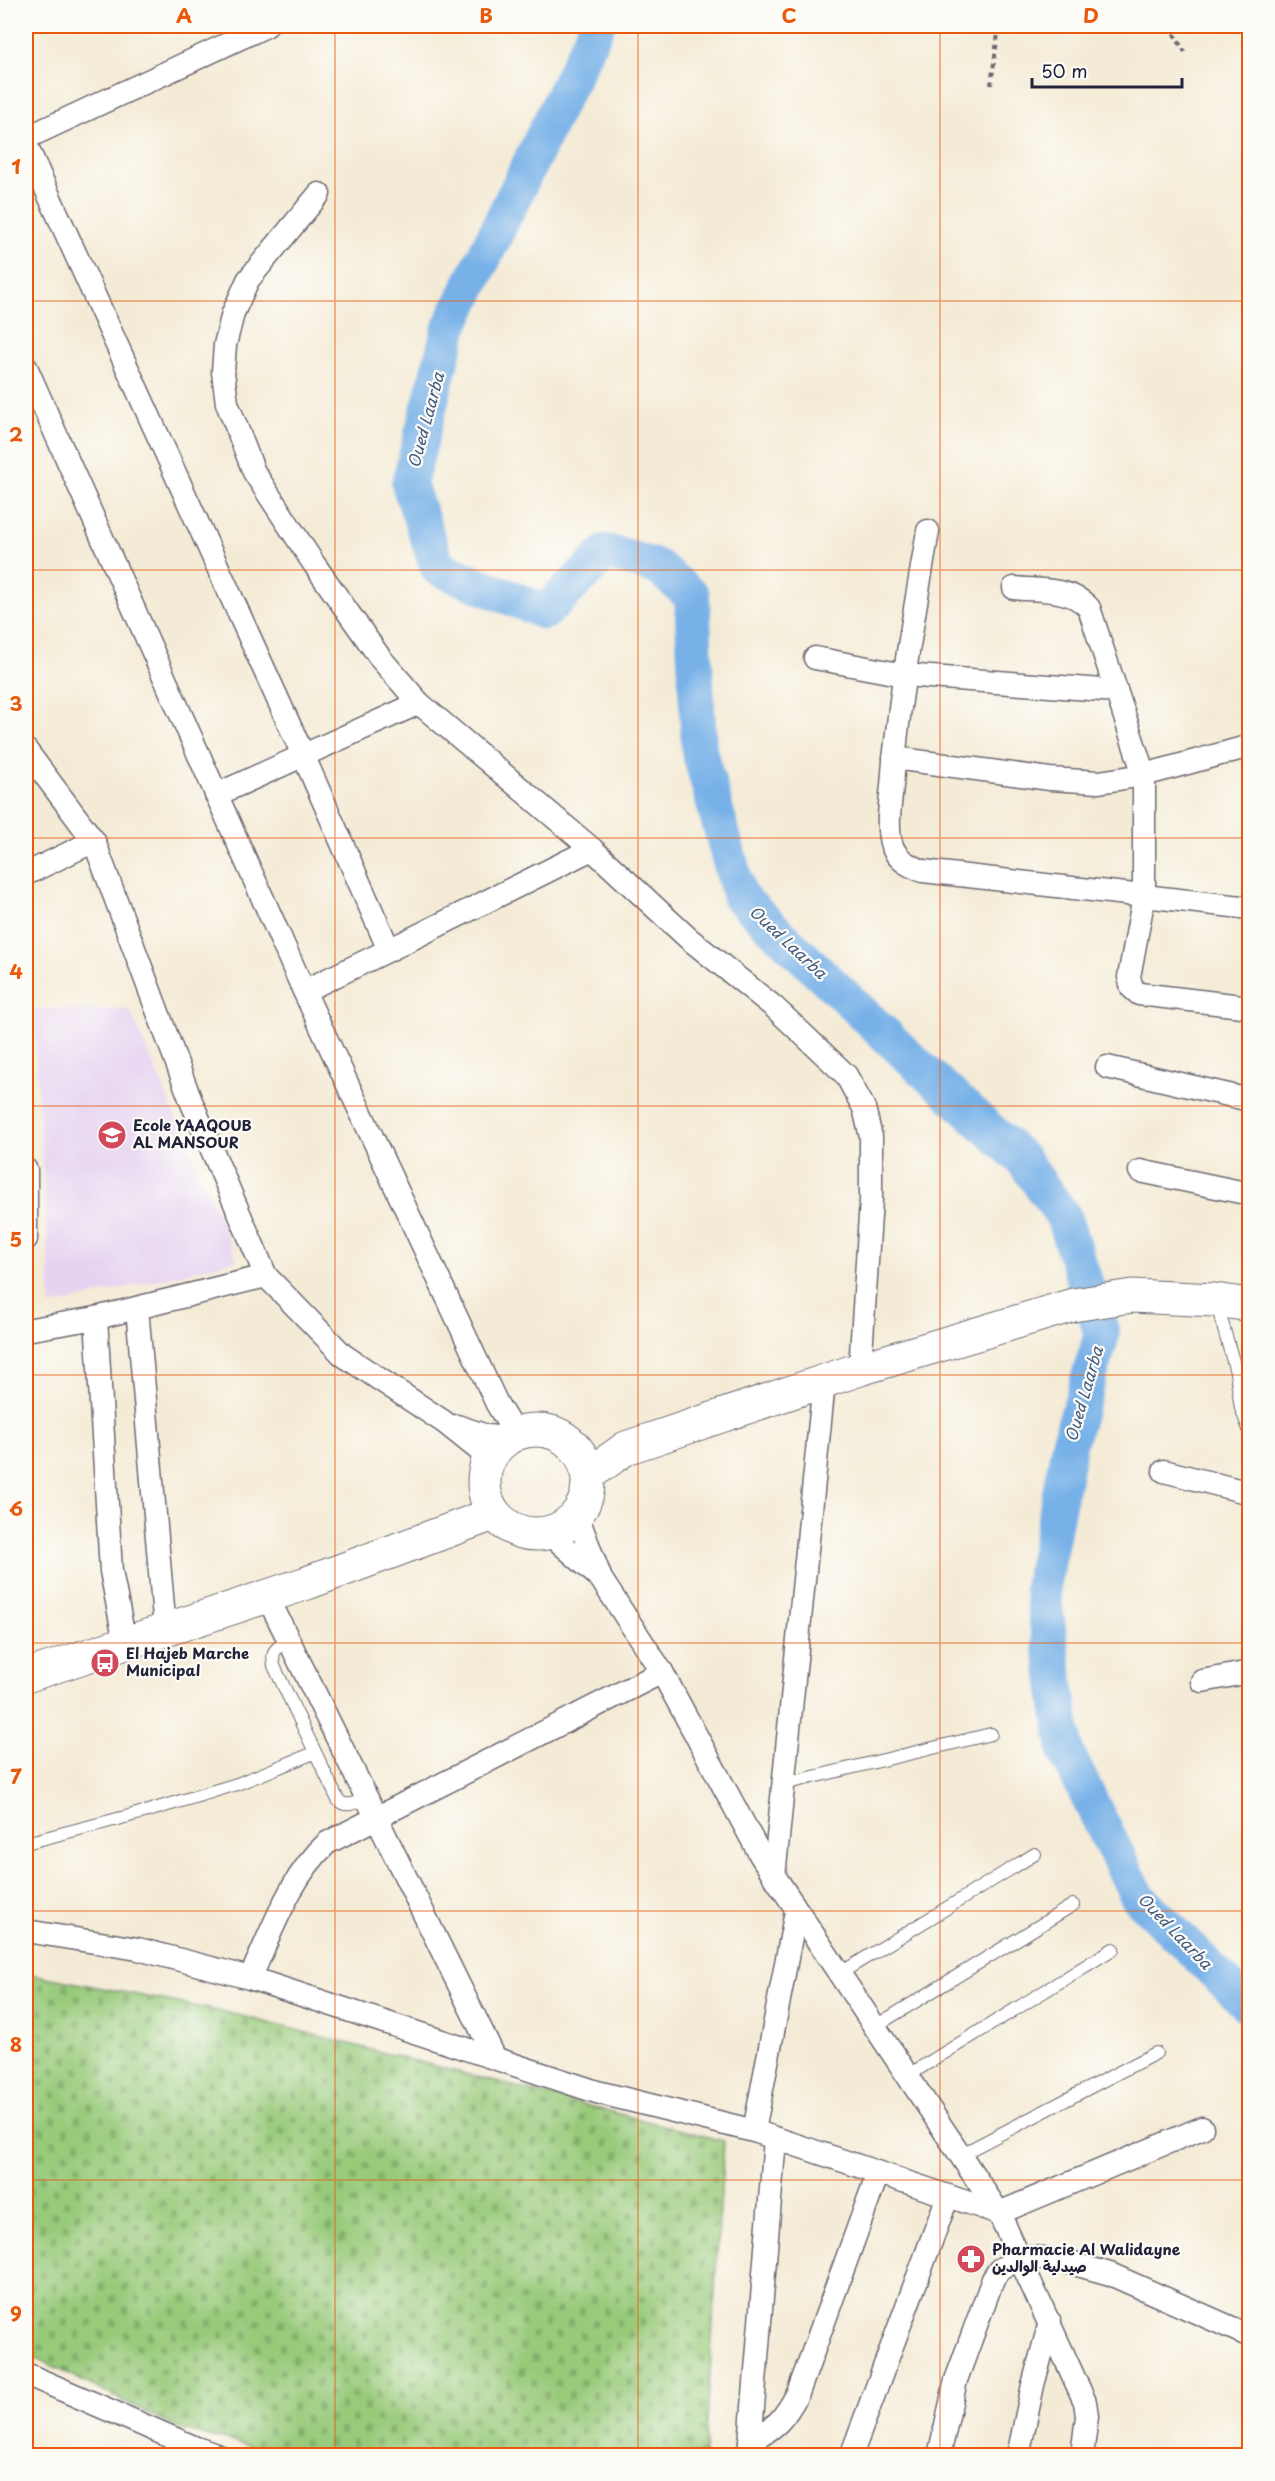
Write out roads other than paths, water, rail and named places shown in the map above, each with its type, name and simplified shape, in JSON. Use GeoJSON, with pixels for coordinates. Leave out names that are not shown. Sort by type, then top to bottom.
{"type":"FeatureCollection","features":[{"type":"Feature","properties":{"kind":"street"},"geometry":{"type":"LineString","coordinates":[[26,138],[266,26]]}},
{"type":"Feature","properties":{"kind":"street"},"geometry":{"type":"LineString","coordinates":[[26,146],[304,757],[389,950]]}},
{"type":"Feature","properties":{"kind":"street"},"geometry":{"type":"LineString","coordinates":[[319,194],[248,280],[233,313],[225,345],[223,372],[227,403],[254,472],[361,631],[381,659],[419,703],[592,849],[688,938],[774,1007],[846,1076],[864,1108],[871,1137],[872,1200],[860,1369]]}},
{"type":"Feature","properties":{"kind":"street"},"geometry":{"type":"LineString","coordinates":[[26,367],[304,991],[496,1404],[498,1466],[504,1525],[518,1532],[534,1535],[549,1533],[565,1526],[577,1515],[588,1489],[581,1461],[562,1437],[547,1431],[531,1430],[498,1466],[434,1534],[267,1596],[26,1676]]}},
{"type":"Feature","properties":{"kind":"street"},"geometry":{"type":"LineString","coordinates":[[928,531],[904,675],[889,826],[892,846],[904,864],[923,871],[1250,908]]}},
{"type":"Feature","properties":{"kind":"street"},"geometry":{"type":"LineString","coordinates":[[1014,588],[1067,593],[1083,601],[1089,608],[1143,775],[1144,896],[1129,977],[1132,988],[1140,994],[1250,1007]]}},
{"type":"Feature","properties":{"kind":"street"},"geometry":{"type":"LineString","coordinates":[[815,658],[904,675],[1116,691]]}},
{"type":"Feature","properties":{"kind":"street"},"geometry":{"type":"LineString","coordinates":[[216,795],[419,703]]}},
{"type":"Feature","properties":{"kind":"street"},"geometry":{"type":"LineString","coordinates":[[894,758],[1082,782],[1099,782],[1143,775],[1250,746]]}},
{"type":"Feature","properties":{"kind":"street"},"geometry":{"type":"LineString","coordinates":[[26,750],[94,841],[191,1101],[266,1276],[343,1355],[444,1422],[487,1436],[498,1466]]}},
{"type":"Feature","properties":{"kind":"street"},"geometry":{"type":"LineString","coordinates":[[26,874],[94,841]]}},
{"type":"Feature","properties":{"kind":"street"},"geometry":{"type":"LineString","coordinates":[[304,991],[592,849]]}},
{"type":"Feature","properties":{"kind":"street"},"geometry":{"type":"LineString","coordinates":[[1107,1067],[1250,1100]]}},
{"type":"Feature","properties":{"kind":"street"},"geometry":{"type":"LineString","coordinates":[[26,1170],[26,1239]]}},
{"type":"Feature","properties":{"kind":"street"},"geometry":{"type":"LineString","coordinates":[[1140,1171],[1250,1194]]}},
{"type":"Feature","properties":{"kind":"street"},"geometry":{"type":"LineString","coordinates":[[26,1330],[96,1318],[266,1276]]}},
{"type":"Feature","properties":{"kind":"street"},"geometry":{"type":"LineString","coordinates":[[581,1461],[860,1369],[1073,1305],[1132,1296],[1215,1300],[1250,1305]]}},
{"type":"Feature","properties":{"kind":"street"},"geometry":{"type":"LineString","coordinates":[[137,1308],[165,1630]]}},
{"type":"Feature","properties":{"kind":"street"},"geometry":{"type":"LineString","coordinates":[[96,1318],[111,1570],[125,1643]]}},
{"type":"Feature","properties":{"kind":"street"},"geometry":{"type":"LineString","coordinates":[[774,1877],[824,1382]]}},
{"type":"Feature","properties":{"kind":"street"},"geometry":{"type":"LineString","coordinates":[[1164,1471],[1250,1493]]}},
{"type":"Feature","properties":{"kind":"street"},"geometry":{"type":"LineString","coordinates":[[577,1515],[601,1578],[662,1672],[774,1877],[999,2213],[1021,2257],[1085,2402],[1087,2416],[1082,2456]]}},
{"type":"Feature","properties":{"kind":"street"},"geometry":{"type":"LineString","coordinates":[[549,1533],[601,1578]]}},
{"type":"Feature","properties":{"kind":"street"},"geometry":{"type":"LineString","coordinates":[[267,1596],[495,2058]]}},
{"type":"Feature","properties":{"kind":"street"},"geometry":{"type":"LineString","coordinates":[[250,1978],[294,1884],[312,1857],[327,1843],[378,1819],[662,1672]]}},
{"type":"Feature","properties":{"kind":"street"},"geometry":{"type":"LineString","coordinates":[[1202,1681],[1250,1672]]}},
{"type":"Feature","properties":{"kind":"street"},"geometry":{"type":"LineString","coordinates":[[750,2448],[765,2135],[796,1911]]}},
{"type":"Feature","properties":{"kind":"street"},"geometry":{"type":"LineString","coordinates":[[26,1931],[138,1949],[250,1978],[597,2092],[765,2135],[999,2213],[1202,2128]]}},
{"type":"Feature","properties":{"kind":"street"},"geometry":{"type":"LineString","coordinates":[[750,2448],[786,2416],[798,2393],[878,2173]]}},
{"type":"Feature","properties":{"kind":"street"},"geometry":{"type":"LineString","coordinates":[[851,2456],[948,2196]]}},
{"type":"Feature","properties":{"kind":"street"},"geometry":{"type":"LineString","coordinates":[[939,2456],[956,2380],[993,2279],[999,2270],[1021,2257],[1043,2258],[1110,2274],[1250,2336]]}},
{"type":"Feature","properties":{"kind":"street"},"geometry":{"type":"LineString","coordinates":[[1018,2456],[1033,2385],[1050,2322]]}},
{"type":"Feature","properties":{"kind":"street"},"geometry":{"type":"LineString","coordinates":[[26,2374],[219,2456]]}},
{"type":"Feature","properties":{"kind":"lane"},"geometry":{"type":"LineString","coordinates":[[1215,1300],[1236,1372],[1241,1408],[1250,1432]]}},
{"type":"Feature","properties":{"kind":"lane"},"geometry":{"type":"LineString","coordinates":[[289,1640],[276,1647],[273,1652],[274,1666],[314,1753],[341,1803],[351,1805],[367,1797]]}},
{"type":"Feature","properties":{"kind":"lane"},"geometry":{"type":"LineString","coordinates":[[783,1784],[991,1734]]}},
{"type":"Feature","properties":{"kind":"lane"},"geometry":{"type":"LineString","coordinates":[[26,1843],[148,1811],[237,1784],[314,1753]]}},
{"type":"Feature","properties":{"kind":"lane"},"geometry":{"type":"LineString","coordinates":[[839,1974],[1035,1854]]}},
{"type":"Feature","properties":{"kind":"lane"},"geometry":{"type":"LineString","coordinates":[[874,2027],[1073,1905]]}},
{"type":"Feature","properties":{"kind":"lane"},"geometry":{"type":"LineString","coordinates":[[907,2076],[1113,1949]]}},
{"type":"Feature","properties":{"kind":"lane"},"geometry":{"type":"LineString","coordinates":[[960,2155],[1156,2053]]}},
{"type":"Feature","properties":{"kind":"waterway","name":"Oued Laarba"},"geometry":{"type":"LineString","coordinates":[[597,26],[450,327],[409,484],[438,568],[545,612],[607,552],[658,567],[692,596],[699,750],[740,897],[912,1060],[1022,1159],[1063,1216],[1102,1334],[1070,1440],[1042,1588],[1066,1752],[1138,1897],[1250,2007]]}},
{"type":"Feature","properties":{"kind":"place","name":"Ecole YAAQOUB AL MANSOUR"},"geometry":{"type":"Point","coordinates":[112,1135]}},
{"type":"Feature","properties":{"kind":"place","name":"El Hajeb Marche Municipal"},"geometry":{"type":"Point","coordinates":[105,1663]}},
{"type":"Feature","properties":{"kind":"place","name":"Pharmacie Al Walidayne صيدلية الوالدين"},"geometry":{"type":"Point","coordinates":[971,2259]}}]}
